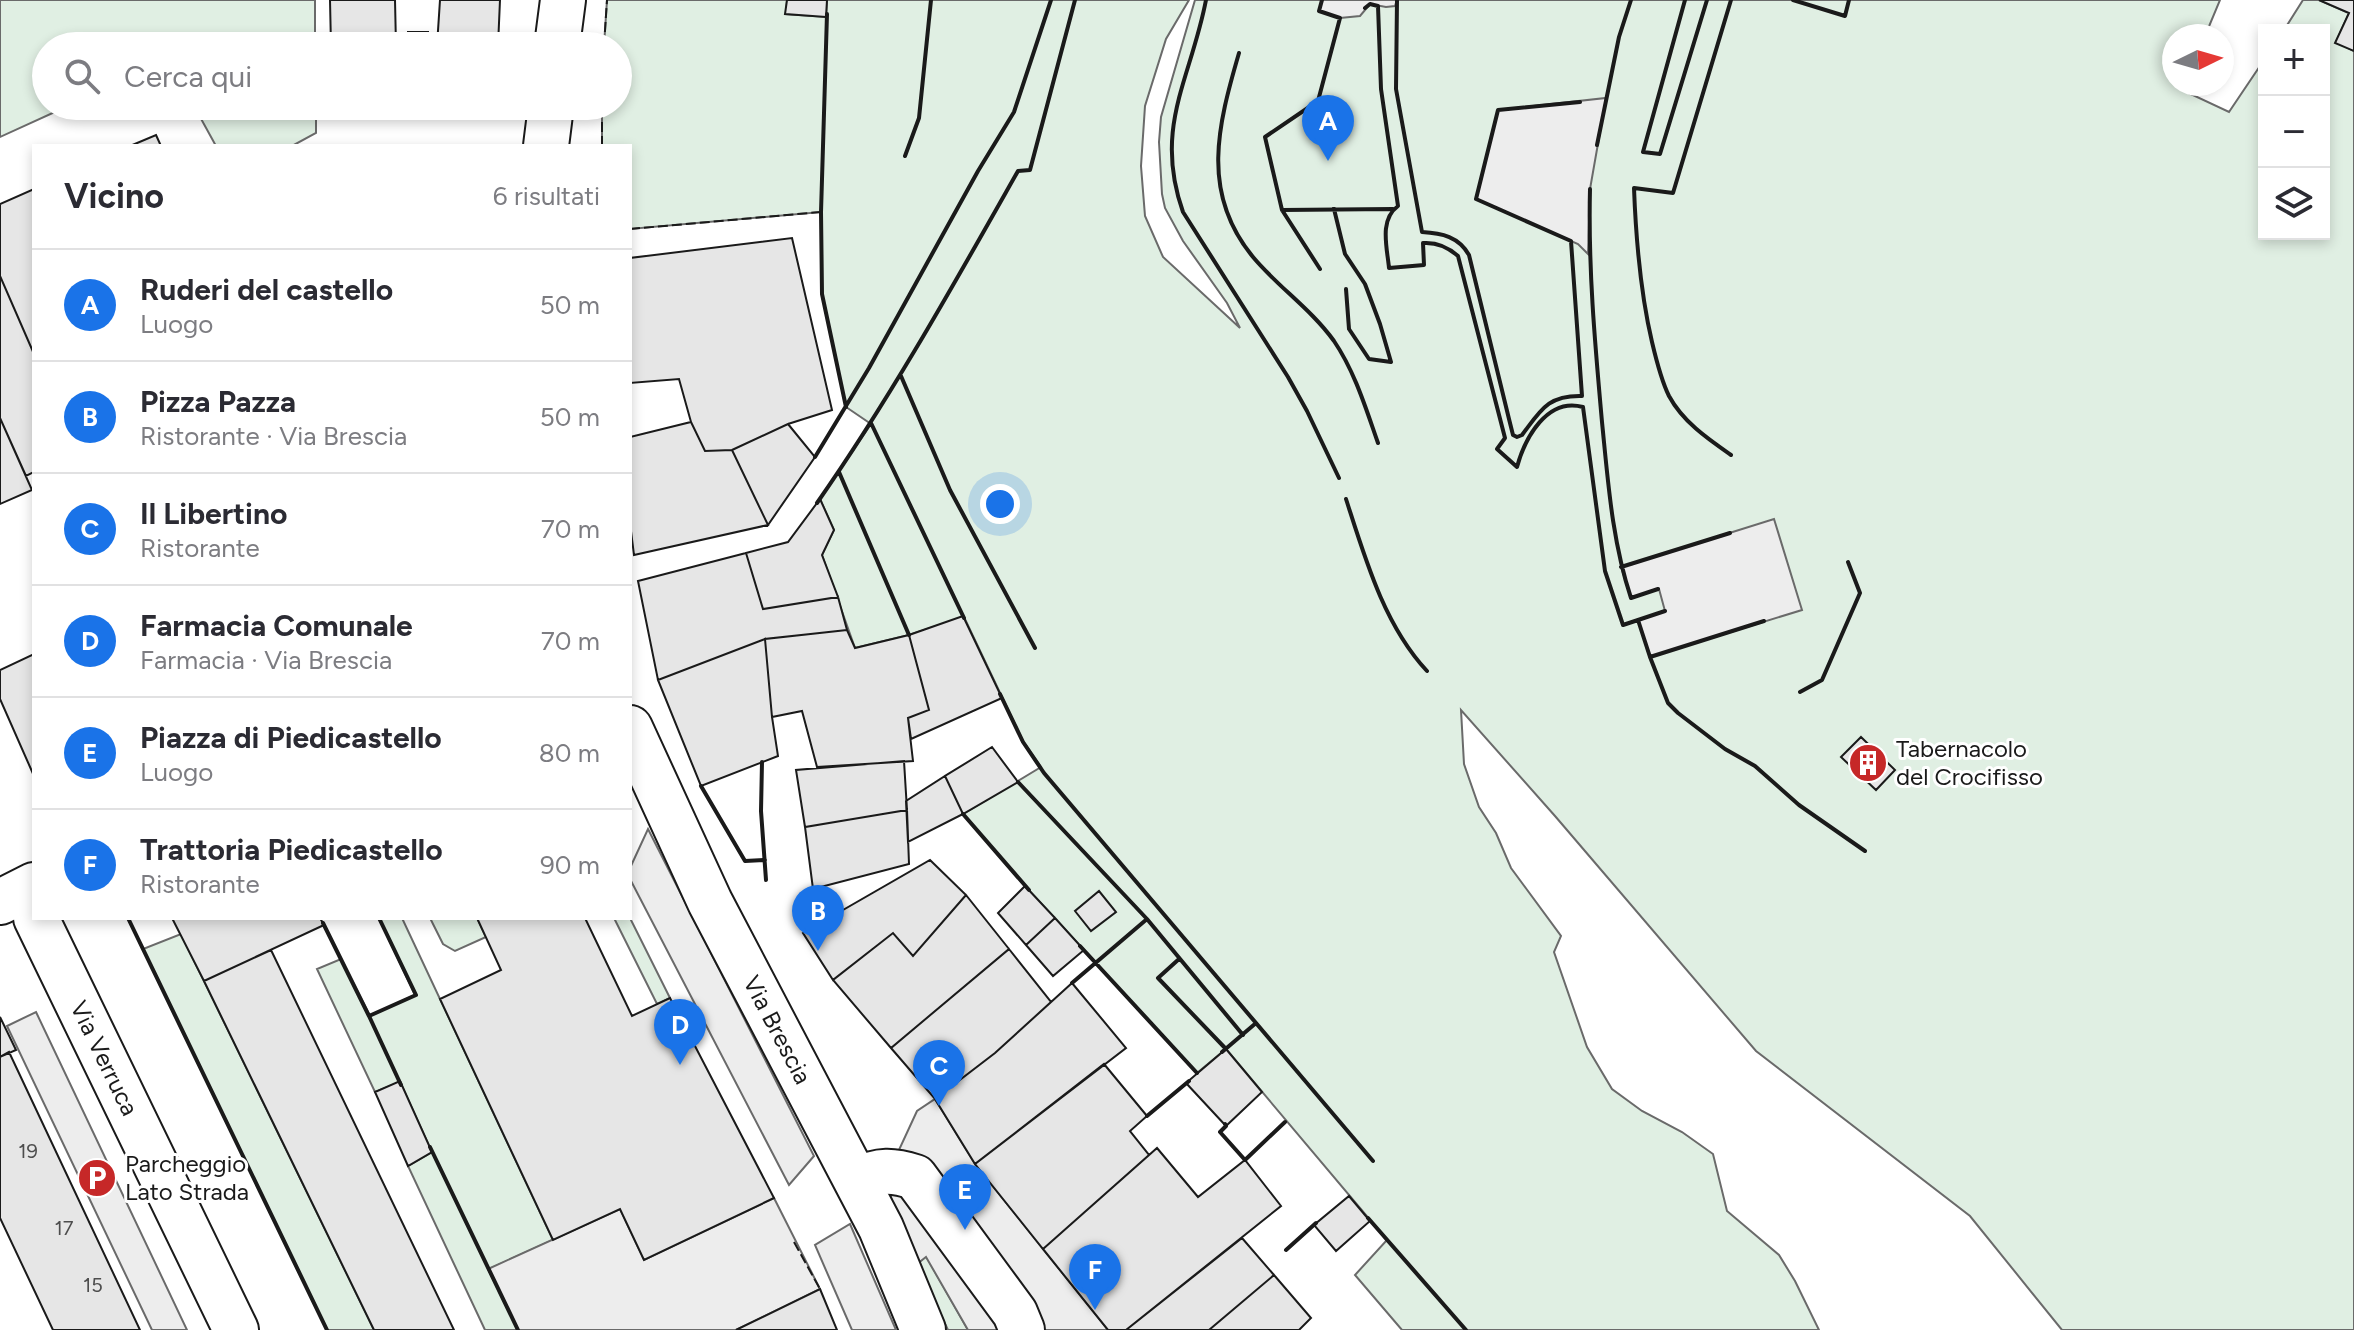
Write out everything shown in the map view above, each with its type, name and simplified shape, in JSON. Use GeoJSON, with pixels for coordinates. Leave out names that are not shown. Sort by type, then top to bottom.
{"type":"FeatureCollection","features":[{"type":"Feature","properties":{"kind":"street"},"geometry":{"type":"LineString","coordinates":[[559,32],[563,0]]}},
{"type":"Feature","properties":{"kind":"street"},"geometry":{"type":"LineString","coordinates":[[546,144],[549,120]]}},
{"type":"Feature","properties":{"kind":"street","name":"Via Brescia"},"geometry":{"type":"LineString","coordinates":[[632,732],[710,902],[858,1180],[904,1280],[923,1330]]}},
{"type":"Feature","properties":{"kind":"street","name":"Via Verruca"},"geometry":{"type":"LineString","coordinates":[[34,920],[236,1330]]}},
{"type":"Feature","properties":{"kind":"street"},"geometry":{"type":"LineString","coordinates":[[858,1180],[873,1173],[894,1170],[915,1177],[1015,1313],[1022,1330]]}},
{"type":"Feature","properties":{"kind":"green space"},"geometry":{"type":"Polygon","coordinates":[[[0,0],[315,0],[315,32],[32,32],[32,120],[37,120],[0,137],[0,0]]]}},
{"type":"Feature","properties":{"kind":"green space"},"geometry":{"type":"Polygon","coordinates":[[[607,0],[787,0],[786,14],[826,17],[827,0],[1189,0],[1166,39],[1145,106],[1141,166],[1145,216],[1163,257],[1240,328],[1227,303],[1183,241],[1165,208],[1162,194],[1161,117],[1195,0],[2220,0],[2210,24],[2162,24],[2162,96],[2195,96],[2229,112],[2258,69],[2258,240],[2330,240],[2330,24],[2288,24],[2303,0],[2319,0],[2349,13],[2336,42],[2354,51],[2354,1330],[2062,1330],[1970,1216],[1756,1051],[1461,710],[1464,764],[1479,807],[1496,833],[1511,868],[1561,936],[1554,952],[1587,1047],[1612,1089],[1713,1154],[1727,1211],[1779,1255],[1819,1330],[1402,1330],[1355,1275],[1387,1240],[1226,1049],[1197,1073],[963,814],[1041,767],[1023,741],[964,617],[855,648],[822,555],[834,530],[820,499],[871,424],[846,407],[822,294],[821,212],[632,229],[632,144],[602,144],[602,120],[632,120],[632,32],[605,32],[607,0]]]}},
{"type":"Feature","properties":{"kind":"green space"},"geometry":{"type":"Polygon","coordinates":[[[202,120],[316,120],[316,133],[296,144],[215,144],[202,120]]]}},
{"type":"Feature","properties":{"kind":"green space"},"geometry":{"type":"Polygon","coordinates":[[[380,920],[403,920],[553,1240],[489,1269],[518,1330],[485,1330],[408,1166],[432,1152],[400,1082],[375,1092],[317,969],[341,959],[370,1016],[415,995],[380,920]]]}},
{"type":"Feature","properties":{"kind":"green space"},"geometry":{"type":"Polygon","coordinates":[[[431,920],[478,920],[486,937],[455,951],[443,944],[431,920]]]}},
{"type":"Feature","properties":{"kind":"green space"},"geometry":{"type":"Polygon","coordinates":[[[615,920],[631,920],[670,998],[657,1004],[615,920]]]}},
{"type":"Feature","properties":{"kind":"green space"},"geometry":{"type":"Polygon","coordinates":[[[181,934],[374,1330],[327,1330],[143,949],[181,934]]]}},
{"type":"Feature","properties":{"kind":"green space"},"geometry":{"type":"Polygon","coordinates":[[[926,1256],[968,1330],[948,1330],[917,1264],[926,1256]]]}},
{"type":"Feature","properties":{"kind":"shaded area"},"geometry":{"type":"Polygon","coordinates":[[[1322,0],[1397,0],[1395,6],[1370,4],[1360,16],[1340,18],[1319,11],[1322,0]]]}},
{"type":"Feature","properties":{"kind":"shaded area"},"geometry":{"type":"Polygon","coordinates":[[[1606,98],[1590,189],[1588,254],[1578,244],[1476,199],[1498,110],[1606,98]]]}},
{"type":"Feature","properties":{"kind":"shaded area"},"geometry":{"type":"Polygon","coordinates":[[[1774,519],[1802,610],[1650,657],[1638,620],[1665,611],[1659,589],[1631,598],[1621,567],[1774,519]]]}},
{"type":"Feature","properties":{"kind":"shaded area"},"geometry":{"type":"Polygon","coordinates":[[[648,829],[814,1156],[789,1185],[632,883],[632,864],[648,829]]]}},
{"type":"Feature","properties":{"kind":"shaded area","name":"Parcheggio Lato Strada"},"geometry":{"type":"Polygon","coordinates":[[[36,1012],[187,1330],[152,1330],[7,1026],[36,1012]]]}},
{"type":"Feature","properties":{"kind":"shaded area"},"geometry":{"type":"Polygon","coordinates":[[[935,1099],[975,1164],[1108,1330],[968,1330],[926,1257],[917,1264],[894,1212],[889,1187],[898,1152],[917,1111],[935,1099]]]}},
{"type":"Feature","properties":{"kind":"shaded area"},"geometry":{"type":"Polygon","coordinates":[[[774,1198],[820,1289],[736,1330],[518,1330],[488,1269],[620,1209],[644,1260],[774,1198]]]}},
{"type":"Feature","properties":{"kind":"shaded area"},"geometry":{"type":"Polygon","coordinates":[[[850,1224],[896,1330],[852,1330],[815,1245],[850,1224]]]}},
{"type":"Feature","properties":{"kind":"building"},"geometry":{"type":"Polygon","coordinates":[[[330,0],[395,0],[396,32],[331,32],[330,0]]]}},
{"type":"Feature","properties":{"kind":"building"},"geometry":{"type":"Polygon","coordinates":[[[440,0],[500,0],[499,32],[438,32],[440,0]]]}},
{"type":"Feature","properties":{"kind":"building"},"geometry":{"type":"Polygon","coordinates":[[[787,0],[827,0],[826,17],[785,14],[787,0]]]}},
{"type":"Feature","properties":{"kind":"building"},"geometry":{"type":"Polygon","coordinates":[[[2319,0],[2354,0],[2354,51],[2335,43],[2349,13],[2319,0]]]}},
{"type":"Feature","properties":{"kind":"building"},"geometry":{"type":"Polygon","coordinates":[[[156,135],[160,144],[135,144],[156,135]]]}},
{"type":"Feature","properties":{"kind":"building"},"geometry":{"type":"Polygon","coordinates":[[[32,190],[32,349],[0,276],[0,204],[32,190]]]}},
{"type":"Feature","properties":{"kind":"building"},"geometry":{"type":"Polygon","coordinates":[[[792,238],[832,410],[788,424],[732,450],[705,451],[691,422],[679,379],[632,383],[632,258],[792,238]]]}},
{"type":"Feature","properties":{"kind":"building"},"geometry":{"type":"Polygon","coordinates":[[[0,276],[32,349],[32,473],[26,476],[0,418],[0,276]]]}},
{"type":"Feature","properties":{"kind":"building"},"geometry":{"type":"Polygon","coordinates":[[[0,418],[32,490],[0,504],[0,418]]]}},
{"type":"Feature","properties":{"kind":"building"},"geometry":{"type":"Polygon","coordinates":[[[691,422],[705,451],[732,450],[768,525],[634,555],[632,437],[691,422]]]}},
{"type":"Feature","properties":{"kind":"building"},"geometry":{"type":"Polygon","coordinates":[[[788,424],[815,457],[768,525],[732,450],[788,424]]]}},
{"type":"Feature","properties":{"kind":"building"},"geometry":{"type":"Polygon","coordinates":[[[820,499],[834,530],[822,555],[838,597],[763,609],[746,553],[788,542],[820,499]]]}},
{"type":"Feature","properties":{"kind":"building"},"geometry":{"type":"Polygon","coordinates":[[[746,553],[763,609],[838,597],[847,630],[765,639],[658,680],[638,581],[746,553]]]}},
{"type":"Feature","properties":{"kind":"building"},"geometry":{"type":"Polygon","coordinates":[[[963,616],[1002,698],[911,739],[908,718],[929,710],[909,635],[963,616]]]}},
{"type":"Feature","properties":{"kind":"building"},"geometry":{"type":"Polygon","coordinates":[[[847,630],[855,648],[909,635],[929,710],[908,718],[913,761],[817,767],[802,711],[772,717],[765,639],[847,630]]]}},
{"type":"Feature","properties":{"kind":"building"},"geometry":{"type":"Polygon","coordinates":[[[765,639],[778,756],[701,786],[658,680],[765,639]]]}},
{"type":"Feature","properties":{"kind":"building"},"geometry":{"type":"Polygon","coordinates":[[[32,655],[32,771],[0,699],[0,670],[32,655]]]}},
{"type":"Feature","properties":{"kind":"building","name":"Tabernacolo del Crocifisso"},"geometry":{"type":"Polygon","coordinates":[[[1861,737],[1895,770],[1876,790],[1841,757],[1861,737]]]}},
{"type":"Feature","properties":{"kind":"building"},"geometry":{"type":"Polygon","coordinates":[[[992,747],[1018,782],[963,814],[945,776],[992,747]]]}},
{"type":"Feature","properties":{"kind":"building"},"geometry":{"type":"Polygon","coordinates":[[[904,761],[907,810],[805,827],[796,770],[904,761]]]}},
{"type":"Feature","properties":{"kind":"building"},"geometry":{"type":"Polygon","coordinates":[[[945,776],[963,814],[908,842],[906,801],[945,776]]]}},
{"type":"Feature","properties":{"kind":"building"},"geometry":{"type":"Polygon","coordinates":[[[907,810],[909,864],[813,889],[805,827],[907,810]]]}},
{"type":"Feature","properties":{"kind":"building"},"geometry":{"type":"Polygon","coordinates":[[[930,860],[966,895],[913,956],[893,933],[833,980],[803,933],[930,860]]]}},
{"type":"Feature","properties":{"kind":"building"},"geometry":{"type":"Polygon","coordinates":[[[1025,886],[1055,918],[1026,945],[998,913],[1025,886]]]}},
{"type":"Feature","properties":{"kind":"building"},"geometry":{"type":"Polygon","coordinates":[[[1099,891],[1116,912],[1091,931],[1075,911],[1099,891]]]}},
{"type":"Feature","properties":{"kind":"building"},"geometry":{"type":"Polygon","coordinates":[[[966,895],[1009,949],[891,1048],[833,980],[893,933],[913,956],[966,895]]]}},
{"type":"Feature","properties":{"kind":"building"},"geometry":{"type":"Polygon","coordinates":[[[1055,918],[1084,950],[1053,976],[1026,945],[1055,918]]]}},
{"type":"Feature","properties":{"kind":"building"},"geometry":{"type":"Polygon","coordinates":[[[173,920],[321,920],[324,925],[204,981],[173,920]]]}},
{"type":"Feature","properties":{"kind":"building"},"geometry":{"type":"Polygon","coordinates":[[[478,920],[586,920],[632,1016],[670,998],[774,1198],[644,1260],[620,1209],[553,1240],[440,999],[501,970],[478,920]]]}},
{"type":"Feature","properties":{"kind":"building"},"geometry":{"type":"Polygon","coordinates":[[[1009,949],[1051,1002],[995,1053],[935,1099],[891,1048],[1009,949]]]}},
{"type":"Feature","properties":{"kind":"building"},"geometry":{"type":"Polygon","coordinates":[[[271,950],[454,1330],[374,1330],[204,981],[271,950]]]}},
{"type":"Feature","properties":{"kind":"building"},"geometry":{"type":"Polygon","coordinates":[[[1072,983],[1126,1048],[975,1164],[935,1099],[995,1053],[1072,983]]]}},
{"type":"Feature","properties":{"kind":"building"},"geometry":{"type":"Polygon","coordinates":[[[0,1017],[16,1050],[0,1057],[0,1017]]]}},
{"type":"Feature","properties":{"kind":"building"},"geometry":{"type":"Polygon","coordinates":[[[1226,1049],[1262,1092],[1226,1126],[1186,1083],[1226,1049]]]}},
{"type":"Feature","properties":{"kind":"building"},"geometry":{"type":"Polygon","coordinates":[[[9,1052],[140,1330],[53,1330],[0,1218],[0,1057],[9,1052]]]}},
{"type":"Feature","properties":{"kind":"building"},"geometry":{"type":"Polygon","coordinates":[[[1104,1064],[1147,1116],[1130,1131],[1149,1155],[1043,1249],[975,1164],[1104,1064]]]}},
{"type":"Feature","properties":{"kind":"building"},"geometry":{"type":"Polygon","coordinates":[[[400,1081],[432,1152],[408,1166],[375,1092],[400,1081]]]}},
{"type":"Feature","properties":{"kind":"building"},"geometry":{"type":"Polygon","coordinates":[[[1157,1148],[1198,1197],[1245,1160],[1281,1206],[1126,1330],[1108,1330],[1043,1249],[1157,1148]]]}},
{"type":"Feature","properties":{"kind":"building"},"geometry":{"type":"Polygon","coordinates":[[[1349,1196],[1370,1221],[1336,1251],[1314,1225],[1349,1196]]]}},
{"type":"Feature","properties":{"kind":"building"},"geometry":{"type":"Polygon","coordinates":[[[1242,1238],[1274,1275],[1209,1330],[1126,1330],[1242,1238]]]}},
{"type":"Feature","properties":{"kind":"building"},"geometry":{"type":"Polygon","coordinates":[[[1274,1275],[1311,1318],[1299,1330],[1209,1330],[1274,1275]]]}},
{"type":"Feature","properties":{"kind":"building"},"geometry":{"type":"Polygon","coordinates":[[[820,1289],[837,1330],[736,1330],[820,1289]]]}},
{"type":"Feature","properties":{"kind":"fence"},"geometry":{"type":"LineString","coordinates":[[605,32],[607,0]]}},
{"type":"Feature","properties":{"kind":"fence"},"geometry":{"type":"LineString","coordinates":[[602,120],[602,144]]}},
{"type":"Feature","properties":{"kind":"fence"},"geometry":{"type":"LineString","coordinates":[[632,229],[821,212]]}},
{"type":"Feature","properties":{"kind":"fence"},"geometry":{"type":"LineString","coordinates":[[794,1242],[820,1289]]}},
{"type":"Feature","properties":{"kind":"wall"},"geometry":{"type":"LineString","coordinates":[[905,156],[919,118],[931,0]]}},
{"type":"Feature","properties":{"kind":"wall"},"geometry":{"type":"LineString","coordinates":[[815,457],[1014,112],[1051,0]]}},
{"type":"Feature","properties":{"kind":"wall"},"geometry":{"type":"LineString","coordinates":[[817,503],[896,381],[1018,171],[1030,170],[1075,0]]}},
{"type":"Feature","properties":{"kind":"wall"},"geometry":{"type":"LineString","coordinates":[[1206,0],[1173,128],[1175,182],[1183,212],[1288,377],[1339,478]]}},
{"type":"Feature","properties":{"kind":"wall"},"geometry":{"type":"LineString","coordinates":[[1322,0],[1319,11],[1340,18],[1318,101],[1265,137],[1282,210],[1393,209]]}},
{"type":"Feature","properties":{"kind":"wall"},"geometry":{"type":"LineString","coordinates":[[1397,0],[1396,89],[1422,232],[1449,237],[1469,255],[1513,435],[1517,437],[1553,401],[1582,396],[1571,241],[1476,199],[1498,110],[1580,102]]}},
{"type":"Feature","properties":{"kind":"wall"},"geometry":{"type":"LineString","coordinates":[[1597,145],[1619,37],[1631,0]]}},
{"type":"Feature","properties":{"kind":"wall"},"geometry":{"type":"LineString","coordinates":[[1685,0],[1643,152],[1660,154],[1707,0]]}},
{"type":"Feature","properties":{"kind":"wall"},"geometry":{"type":"LineString","coordinates":[[1731,0],[1673,193],[1634,188],[1644,304],[1664,383],[1669,396],[1689,422],[1731,455]]}},
{"type":"Feature","properties":{"kind":"wall"},"geometry":{"type":"LineString","coordinates":[[1793,0],[1845,16],[1849,0]]}},
{"type":"Feature","properties":{"kind":"wall"},"geometry":{"type":"LineString","coordinates":[[1365,8],[1370,4],[1378,6],[1381,89],[1398,206],[1386,226],[1389,268],[1424,265],[1423,243],[1442,246],[1458,256],[1505,438],[1497,449],[1517,467],[1532,433],[1548,414],[1559,408],[1583,407],[1605,571],[1623,625],[1638,620]]}},
{"type":"Feature","properties":{"kind":"wall"},"geometry":{"type":"LineString","coordinates":[[827,14],[821,212],[822,294],[846,407]]}},
{"type":"Feature","properties":{"kind":"wall"},"geometry":{"type":"LineString","coordinates":[[1239,53],[1220,132],[1218,158],[1226,208],[1236,233],[1253,257],[1334,341],[1354,378],[1378,443]]}},
{"type":"Feature","properties":{"kind":"wall"},"geometry":{"type":"LineString","coordinates":[[1590,189],[1595,335],[1615,533],[1631,598],[1658,589]]}},
{"type":"Feature","properties":{"kind":"wall"},"geometry":{"type":"LineString","coordinates":[[1334,209],[1345,254],[1365,284],[1391,362],[1369,359],[1349,329],[1346,289]]}},
{"type":"Feature","properties":{"kind":"wall"},"geometry":{"type":"LineString","coordinates":[[1282,210],[1320,269]]}},
{"type":"Feature","properties":{"kind":"wall"},"geometry":{"type":"LineString","coordinates":[[901,376],[950,490],[1035,648]]}},
{"type":"Feature","properties":{"kind":"wall"},"geometry":{"type":"LineString","coordinates":[[871,423],[964,618]]}},
{"type":"Feature","properties":{"kind":"wall"},"geometry":{"type":"LineString","coordinates":[[839,472],[909,635]]}},
{"type":"Feature","properties":{"kind":"wall"},"geometry":{"type":"LineString","coordinates":[[1346,499],[1387,612],[1427,671]]}},
{"type":"Feature","properties":{"kind":"wall"},"geometry":{"type":"LineString","coordinates":[[1621,567],[1730,533]]}},
{"type":"Feature","properties":{"kind":"wall"},"geometry":{"type":"LineString","coordinates":[[1800,692],[1822,680],[1860,593],[1848,562]]}},
{"type":"Feature","properties":{"kind":"wall"},"geometry":{"type":"LineString","coordinates":[[1665,611],[1638,620],[1650,657],[1764,621]]}},
{"type":"Feature","properties":{"kind":"wall"},"geometry":{"type":"LineString","coordinates":[[1650,657],[1668,703],[1678,713],[1725,749],[1755,766],[1799,805],[1865,851]]}},
{"type":"Feature","properties":{"kind":"wall"},"geometry":{"type":"LineString","coordinates":[[1000,694],[1023,742],[1044,773],[1373,1161]]}},
{"type":"Feature","properties":{"kind":"wall"},"geometry":{"type":"LineString","coordinates":[[762,762],[761,811],[766,880]]}},
{"type":"Feature","properties":{"kind":"wall"},"geometry":{"type":"LineString","coordinates":[[1018,782],[1147,919],[1243,1035]]}},
{"type":"Feature","properties":{"kind":"wall"},"geometry":{"type":"LineString","coordinates":[[701,786],[745,861],[765,860]]}},
{"type":"Feature","properties":{"kind":"wall"},"geometry":{"type":"LineString","coordinates":[[963,814],[1029,890]]}},
{"type":"Feature","properties":{"kind":"wall"},"geometry":{"type":"LineString","coordinates":[[1072,983],[1147,919]]}},
{"type":"Feature","properties":{"kind":"wall"},"geometry":{"type":"LineString","coordinates":[[129,920],[327,1330]]}},
{"type":"Feature","properties":{"kind":"wall"},"geometry":{"type":"LineString","coordinates":[[323,923],[369,1016],[416,995],[380,920]]}},
{"type":"Feature","properties":{"kind":"wall"},"geometry":{"type":"LineString","coordinates":[[1080,946],[1197,1073]]}},
{"type":"Feature","properties":{"kind":"wall"},"geometry":{"type":"LineString","coordinates":[[1179,959],[1158,978],[1226,1049]]}},
{"type":"Feature","properties":{"kind":"wall"},"geometry":{"type":"LineString","coordinates":[[369,1016],[401,1085]]}},
{"type":"Feature","properties":{"kind":"wall"},"geometry":{"type":"LineString","coordinates":[[1222,1052],[1256,1023]]}},
{"type":"Feature","properties":{"kind":"wall"},"geometry":{"type":"LineString","coordinates":[[1147,1116],[1189,1081]]}},
{"type":"Feature","properties":{"kind":"wall"},"geometry":{"type":"LineString","coordinates":[[1225,1124],[1220,1132],[1245,1160],[1285,1122]]}},
{"type":"Feature","properties":{"kind":"wall"},"geometry":{"type":"LineString","coordinates":[[430,1147],[518,1330]]}},
{"type":"Feature","properties":{"kind":"wall"},"geometry":{"type":"LineString","coordinates":[[1368,1218],[1466,1330]]}},
{"type":"Feature","properties":{"kind":"wall"},"geometry":{"type":"LineString","coordinates":[[1286,1250],[1316,1223]]}},
{"type":"Feature","properties":{"kind":"place","name":"Ruderi del castello"},"geometry":{"type":"Point","coordinates":[1328,161]}},
{"type":"Feature","properties":{"kind":"place","name":"Tabernacolo del Crocifisso"},"geometry":{"type":"Point","coordinates":[1868,763]}},
{"type":"Feature","properties":{"kind":"place","name":"Pizza Pazza"},"geometry":{"type":"Point","coordinates":[818,951]}},
{"type":"Feature","properties":{"kind":"place","name":"Farmacia Comunale"},"geometry":{"type":"Point","coordinates":[680,1065]}},
{"type":"Feature","properties":{"kind":"place","name":"Il Libertino"},"geometry":{"type":"Point","coordinates":[939,1106]}},
{"type":"Feature","properties":{"kind":"place","name":"Parcheggio Lato Strada"},"geometry":{"type":"Point","coordinates":[97,1178]}},
{"type":"Feature","properties":{"kind":"place","name":"Piazza di Piedicastello"},"geometry":{"type":"Point","coordinates":[965,1230]}},
{"type":"Feature","properties":{"kind":"place","name":"Trattoria Piedicastello"},"geometry":{"type":"Point","coordinates":[1095,1310]}}]}
